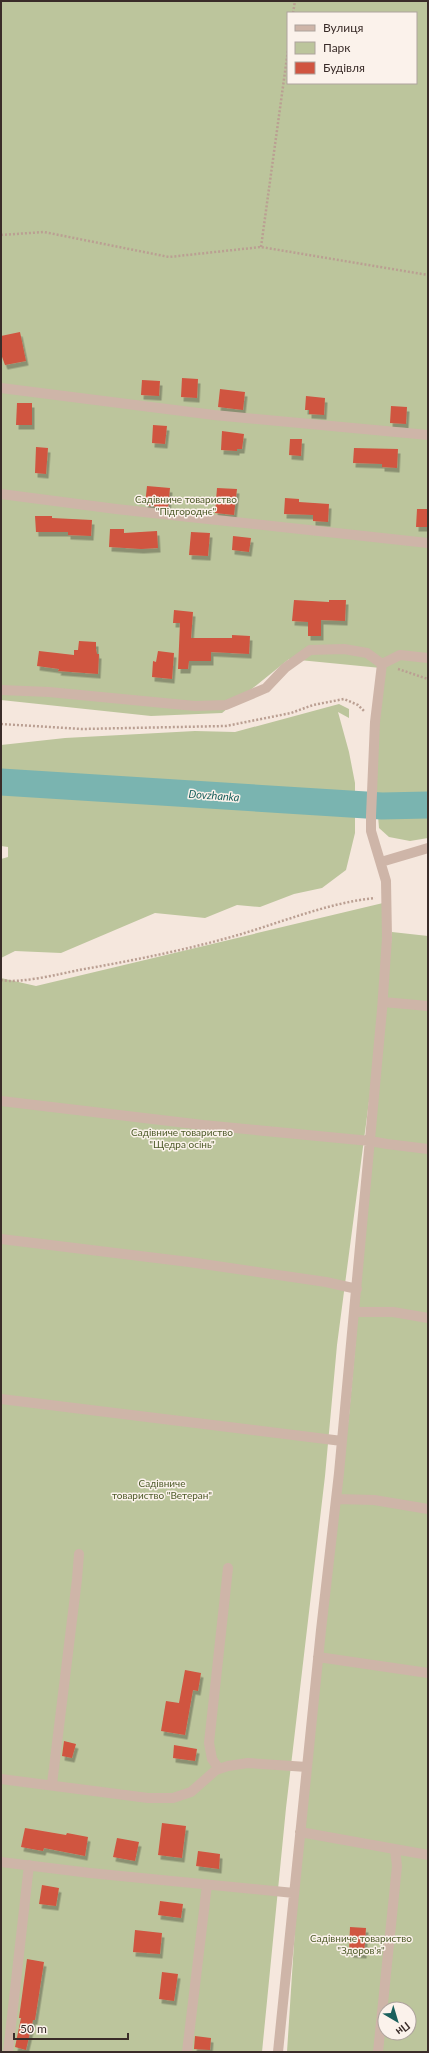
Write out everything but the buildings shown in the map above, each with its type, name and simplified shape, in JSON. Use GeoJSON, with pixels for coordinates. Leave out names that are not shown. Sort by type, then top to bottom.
{"type":"FeatureCollection","features":[{"type":"Feature","properties":{"kind":"street"},"geometry":{"type":"LineString","coordinates":[[1,388],[214,415],[428,435]]}},
{"type":"Feature","properties":{"kind":"street"},"geometry":{"type":"LineString","coordinates":[[1,494],[116,509],[428,543]]}},
{"type":"Feature","properties":{"kind":"street"},"geometry":{"type":"LineString","coordinates":[[1,690],[49,692],[196,706],[226,706],[266,688],[285,668],[310,650],[344,649],[367,653],[382,664]]}},
{"type":"Feature","properties":{"kind":"street"},"geometry":{"type":"LineString","coordinates":[[382,664],[400,655],[428,658]]}},
{"type":"Feature","properties":{"kind":"street"},"geometry":{"type":"LineString","coordinates":[[278,2052],[355,1312],[383,1002],[387,938],[386,881],[371,831],[371,795],[375,722],[382,664]]}},
{"type":"Feature","properties":{"kind":"street"},"geometry":{"type":"LineString","coordinates":[[381,862],[428,848]]}},
{"type":"Feature","properties":{"kind":"street"},"geometry":{"type":"LineString","coordinates":[[383,1002],[428,1006]]}},
{"type":"Feature","properties":{"kind":"street"},"geometry":{"type":"LineString","coordinates":[[1,1100],[203,1125],[370,1140],[387,1144],[428,1149]]}},
{"type":"Feature","properties":{"kind":"street"},"geometry":{"type":"LineString","coordinates":[[1,1240],[189,1262],[326,1282],[357,1289]]}},
{"type":"Feature","properties":{"kind":"street"},"geometry":{"type":"LineString","coordinates":[[355,1312],[393,1312],[428,1318]]}},
{"type":"Feature","properties":{"kind":"street"},"geometry":{"type":"LineString","coordinates":[[1,1399],[342,1441]]}},
{"type":"Feature","properties":{"kind":"street"},"geometry":{"type":"LineString","coordinates":[[336,1499],[374,1500],[428,1509]]}},
{"type":"Feature","properties":{"kind":"street"},"geometry":{"type":"LineString","coordinates":[[52,1784],[79,1554]]}},
{"type":"Feature","properties":{"kind":"street"},"geometry":{"type":"LineString","coordinates":[[219,1769],[212,1759],[209,1743],[228,1568]]}},
{"type":"Feature","properties":{"kind":"street"},"geometry":{"type":"LineString","coordinates":[[318,1656],[428,1673]]}},
{"type":"Feature","properties":{"kind":"street"},"geometry":{"type":"LineString","coordinates":[[1,1778],[148,1798],[173,1798],[191,1792],[219,1769],[248,1763],[307,1767]]}},
{"type":"Feature","properties":{"kind":"street"},"geometry":{"type":"LineString","coordinates":[[300,1832],[428,1855]]}},
{"type":"Feature","properties":{"kind":"street"},"geometry":{"type":"LineString","coordinates":[[378,2052],[397,1866],[395,1850]]}},
{"type":"Feature","properties":{"kind":"street"},"geometry":{"type":"LineString","coordinates":[[1,1862],[294,1893]]}},
{"type":"Feature","properties":{"kind":"street"},"geometry":{"type":"LineString","coordinates":[[8,2052],[29,1866]]}},
{"type":"Feature","properties":{"kind":"street"},"geometry":{"type":"LineString","coordinates":[[187,2052],[207,1885]]}},
{"type":"Feature","properties":{"kind":"path"},"geometry":{"type":"LineString","coordinates":[[293,12],[295,1]]}},
{"type":"Feature","properties":{"kind":"path"},"geometry":{"type":"LineString","coordinates":[[261,247],[287,57]]}},
{"type":"Feature","properties":{"kind":"path"},"geometry":{"type":"LineString","coordinates":[[1,235],[44,232],[169,258],[261,247],[428,275]]}},
{"type":"Feature","properties":{"kind":"path"},"geometry":{"type":"LineString","coordinates":[[382,664],[428,680]]}},
{"type":"Feature","properties":{"kind":"path"},"geometry":{"type":"LineString","coordinates":[[1,724],[81,729],[226,726],[291,713],[344,699],[358,705],[375,722]]}},
{"type":"Feature","properties":{"kind":"path"},"geometry":{"type":"LineString","coordinates":[[1,980],[42,978],[139,959],[230,937],[317,911],[362,900],[387,897]]}},
{"type":"Feature","properties":{"kind":"green space","name":"Садівниче товариство \"Підгороднє\""},"geometry":{"type":"Polygon","coordinates":[[[1,1],[428,1],[428,795],[381,800],[371,795],[381,668],[289,659],[222,713],[151,716],[1,700],[1,1]]]}},
{"type":"Feature","properties":{"kind":"green space"},"geometry":{"type":"Polygon","coordinates":[[[339,704],[349,709],[349,718],[338,712],[349,752],[355,783],[355,833],[346,870],[322,888],[294,894],[260,907],[237,905],[205,918],[155,913],[61,953],[15,951],[1,958],[1,859],[8,857],[8,847],[1,846],[1,745],[65,738],[195,731],[235,732],[339,704]]]}},
{"type":"Feature","properties":{"kind":"green space"},"geometry":{"type":"Polygon","coordinates":[[[382,806],[385,810],[410,811],[428,814],[428,838],[410,841],[389,837],[379,828],[378,816],[382,806]]]}},
{"type":"Feature","properties":{"kind":"green space","name":"Садівниче товариство \"Ветеран\""},"geometry":{"type":"Polygon","coordinates":[[[383,903],[386,972],[337,1345],[325,1476],[286,1808],[262,2052],[1,2052],[1,978],[36,986],[383,903]]]}},
{"type":"Feature","properties":{"kind":"green space","name":"Садівниче товариство \"Здоров'я\""},"geometry":{"type":"Polygon","coordinates":[[[392,932],[428,936],[428,2052],[287,2052],[304,1788],[349,1415],[392,932]]]}},
{"type":"Feature","properties":{"kind":"water"},"geometry":{"type":"Polygon","coordinates":[[[393,794],[428,795],[428,814],[410,811],[380,810],[381,800],[388,799],[393,794]]]}},
{"type":"Feature","properties":{"kind":"waterway","name":"Dovzhanka"},"geometry":{"type":"LineString","coordinates":[[1,782],[382,806],[428,805]]}},
{"type":"Feature","properties":{"kind":"park label","name":"Садівниче товариство \"Щедра осінь\""},"geometry":{"type":"Point","coordinates":[182,1138]}}]}
